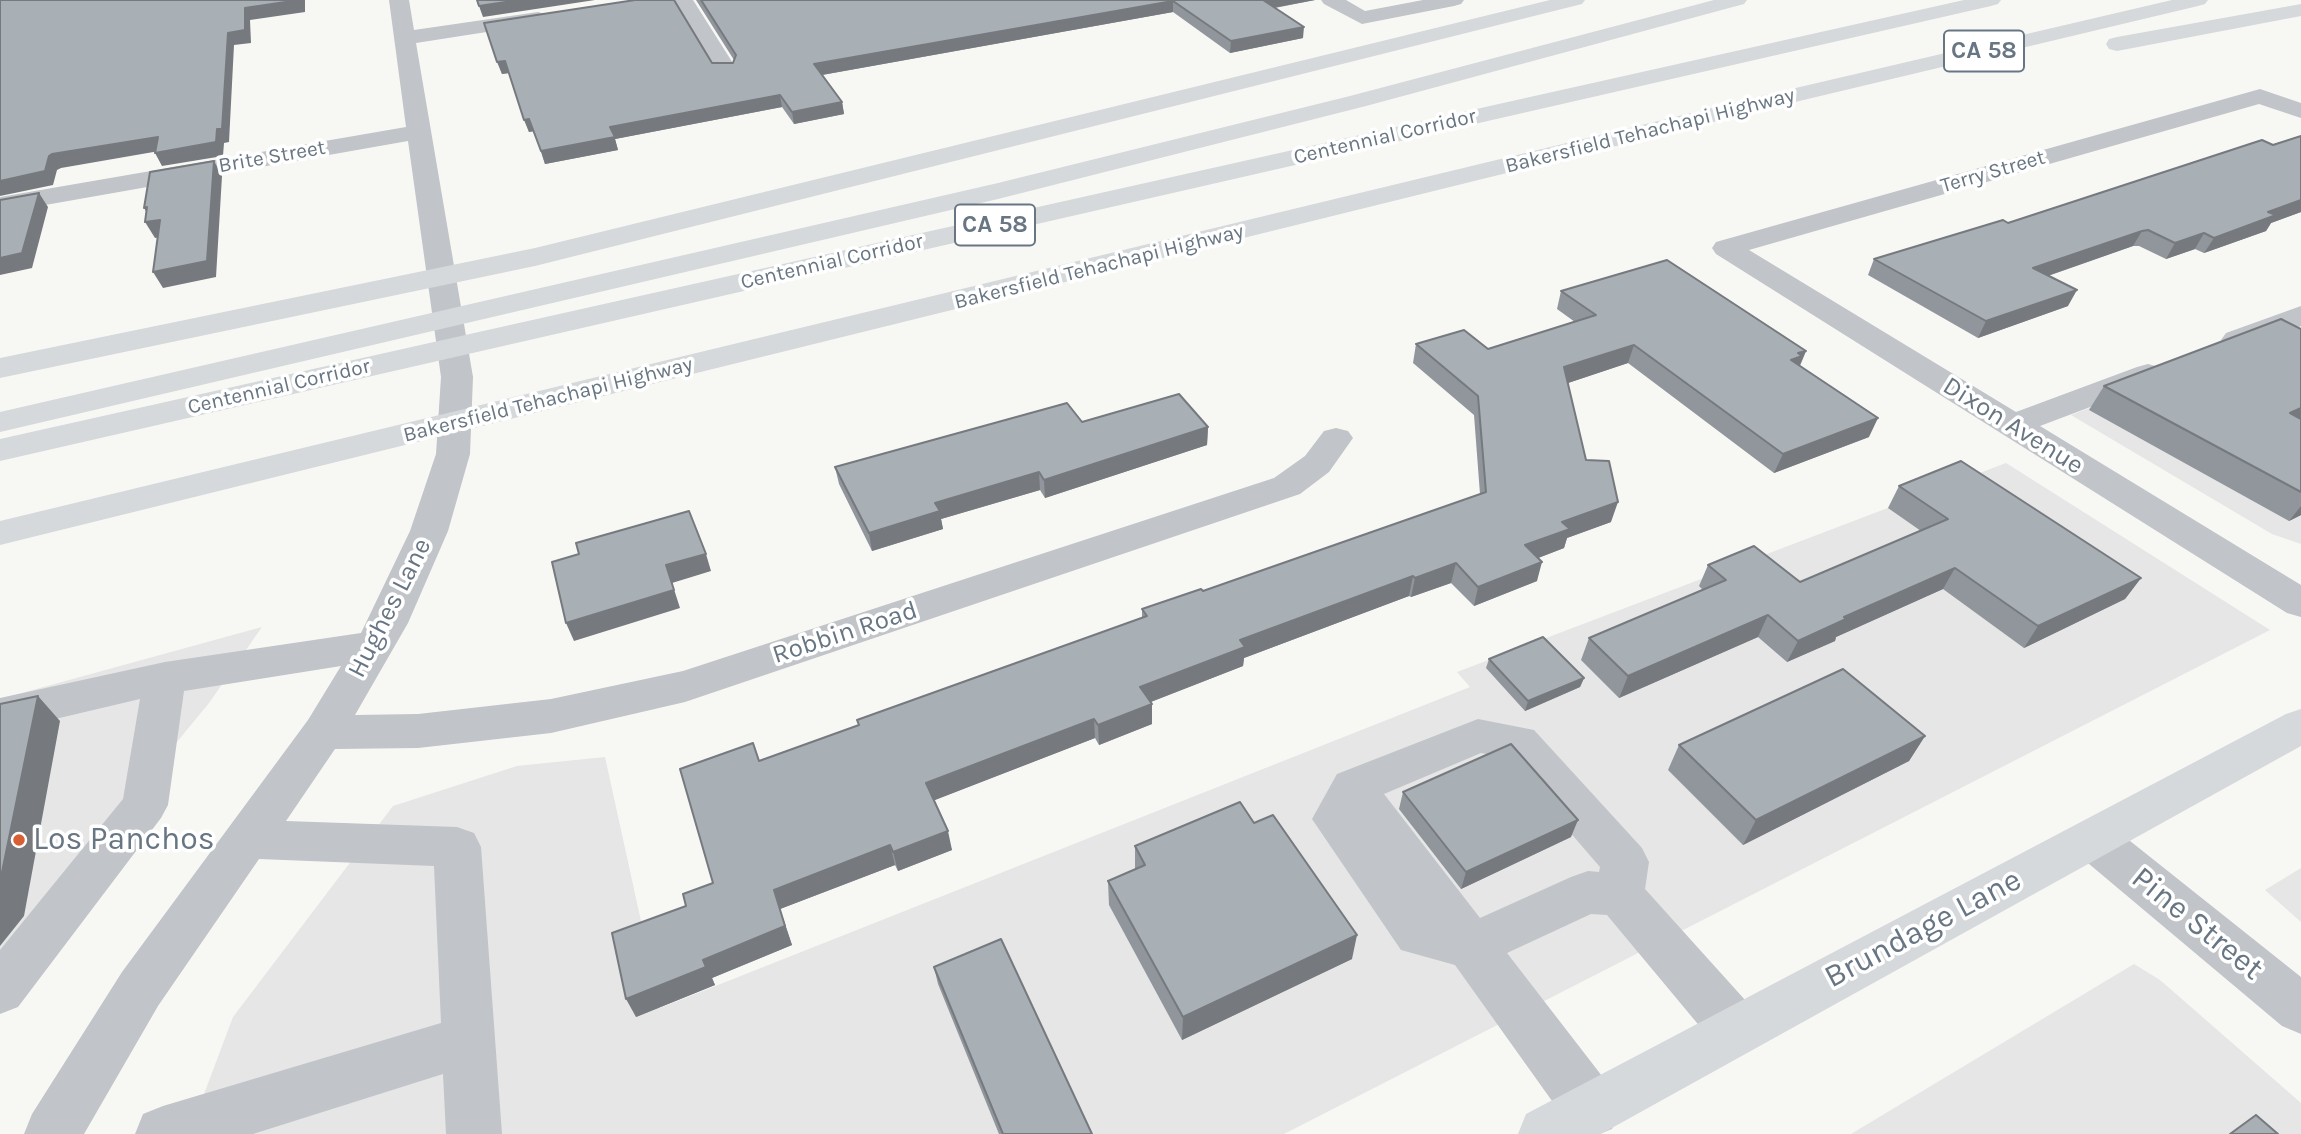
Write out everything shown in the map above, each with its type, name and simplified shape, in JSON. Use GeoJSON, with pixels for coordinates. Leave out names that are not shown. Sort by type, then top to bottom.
{"type":"FeatureCollection","features":[{"type":"Feature","properties":{"kind":"main road"},"geometry":{"type":"LineString","coordinates":[[0,368],[500,265],[1575,0]]}},
{"type":"Feature","properties":{"kind":"main road"},"geometry":{"type":"LineString","coordinates":[[0,422],[1062,175],[1383,95],[1737,0]]}},
{"type":"Feature","properties":{"kind":"main road","name":"Centennial Corridor"},"geometry":{"type":"LineString","coordinates":[[0,450],[1991,0]]}},
{"type":"Feature","properties":{"kind":"main road","name":"Bakersfield Tehachapi Highway"},"geometry":{"type":"LineString","coordinates":[[0,533],[1770,101],[2198,0]]}},
{"type":"Feature","properties":{"kind":"main road"},"geometry":{"type":"LineString","coordinates":[[1770,101],[2301,10]]}},
{"type":"Feature","properties":{"kind":"main road","name":"Brundage Lane"},"geometry":{"type":"LineString","coordinates":[[1546,1134],[2301,726]]}},
{"type":"Feature","properties":{"kind":"street","name":"Hughes Lane"},"geometry":{"type":"LineString","coordinates":[[52,1134],[140,989],[323,732],[388,623],[429,531],[453,454],[457,377],[399,0]]}},
{"type":"Feature","properties":{"kind":"street"},"geometry":{"type":"LineString","coordinates":[[683,0],[725,68]]}},
{"type":"Feature","properties":{"kind":"street"},"geometry":{"type":"LineString","coordinates":[[1331,0],[1362,18],[1454,0]]}},
{"type":"Feature","properties":{"kind":"street"},"geometry":{"type":"LineString","coordinates":[[405,38],[557,15]]}},
{"type":"Feature","properties":{"kind":"street","name":"Terry Street"},"geometry":{"type":"LineString","coordinates":[[1726,248],[2260,96],[2301,111]]}},
{"type":"Feature","properties":{"kind":"street","name":"Brite Street"},"geometry":{"type":"LineString","coordinates":[[0,205],[420,131]]}},
{"type":"Feature","properties":{"kind":"street","name":"Dixon Avenue"},"geometry":{"type":"LineString","coordinates":[[1726,248],[2301,603]]}},
{"type":"Feature","properties":{"kind":"street"},"geometry":{"type":"LineString","coordinates":[[2213,349],[2301,315]]}},
{"type":"Feature","properties":{"kind":"street"},"geometry":{"type":"LineString","coordinates":[[2013,425],[2176,363]]}},
{"type":"Feature","properties":{"kind":"street","name":"Robbin Road"},"geometry":{"type":"LineString","coordinates":[[323,732],[418,731],[551,716],[685,686],[1287,486],[1317,464],[1336,438]]}},
{"type":"Feature","properties":{"kind":"street"},"geometry":{"type":"LineString","coordinates":[[0,715],[165,678],[374,646]]}},
{"type":"Feature","properties":{"kind":"street"},"geometry":{"type":"LineString","coordinates":[[0,990],[145,805],[165,678]]}},
{"type":"Feature","properties":{"kind":"street"},"geometry":{"type":"LineString","coordinates":[[1620,895],[1625,862],[1518,742],[1478,736],[1353,787],[1335,819],[1419,934],[1471,946],[1588,892],[1620,895],[1736,1029]]}},
{"type":"Feature","properties":{"kind":"street"},"geometry":{"type":"LineString","coordinates":[[247,839],[457,847],[474,1134]]}},
{"type":"Feature","properties":{"kind":"street","name":"Pine Street"},"geometry":{"type":"LineString","coordinates":[[2093,839],[2301,1010]]}},
{"type":"Feature","properties":{"kind":"street"},"geometry":{"type":"LineString","coordinates":[[1471,946],[1592,1109]]}},
{"type":"Feature","properties":{"kind":"street"},"geometry":{"type":"LineString","coordinates":[[163,1134],[468,1041]]}},
{"type":"Feature","properties":{"kind":"shaded area"},"geometry":{"type":"Polygon","coordinates":[[[2301,326],[2301,544],[2272,534],[2071,415],[2301,326]]]}},
{"type":"Feature","properties":{"kind":"shaded area"},"geometry":{"type":"Polygon","coordinates":[[[2006,463],[2270,630],[1284,1134],[189,1134],[233,1017],[393,806],[517,766],[605,757],[660,1008],[1470,687],[1457,672],[2006,463]]]}},
{"type":"Feature","properties":{"kind":"shaded area"},"geometry":{"type":"Polygon","coordinates":[[[262,627],[209,703],[51,895],[0,964],[0,699],[262,627]]]}},
{"type":"Feature","properties":{"kind":"shaded area"},"geometry":{"type":"Polygon","coordinates":[[[2301,868],[2301,922],[2265,890],[2301,868]]]}},
{"type":"Feature","properties":{"kind":"shaded area"},"geometry":{"type":"Polygon","coordinates":[[[2134,964],[2160,980],[2301,1103],[2301,1134],[1851,1134],[2134,964]]]}},
{"type":"Feature","properties":{"kind":"building"},"geometry":{"type":"Polygon","coordinates":[[[0,0],[299,0],[245,8],[245,30],[228,33],[222,129],[217,129],[216,142],[155,153],[158,137],[52,154],[45,171],[0,181],[0,0]]]}},
{"type":"Feature","properties":{"kind":"building"},"geometry":{"type":"Polygon","coordinates":[[[477,0],[519,0],[479,6],[477,0]]]}},
{"type":"Feature","properties":{"kind":"building"},"geometry":{"type":"Polygon","coordinates":[[[635,0],[674,0],[712,63],[733,63],[736,55],[701,0],[1263,0],[1304,27],[1231,41],[1173,1],[814,64],[842,102],[792,112],[780,95],[610,127],[615,137],[541,151],[529,119],[524,120],[505,61],[497,62],[484,23],[635,0]]]}},
{"type":"Feature","properties":{"kind":"building"},"geometry":{"type":"Polygon","coordinates":[[[2301,136],[2301,200],[2268,212],[2276,215],[2214,238],[2204,233],[2175,243],[2148,230],[2142,231],[2033,268],[2077,290],[1986,321],[1874,259],[2003,220],[2008,223],[2262,140],[2273,145],[2301,136]]]}},
{"type":"Feature","properties":{"kind":"building"},"geometry":{"type":"Polygon","coordinates":[[[214,161],[207,261],[153,272],[160,220],[145,222],[147,207],[144,208],[150,172],[214,161]]]}},
{"type":"Feature","properties":{"kind":"building"},"geometry":{"type":"Polygon","coordinates":[[[39,193],[22,253],[0,258],[0,200],[39,193]]]}},
{"type":"Feature","properties":{"kind":"building"},"geometry":{"type":"Polygon","coordinates":[[[1667,260],[1806,351],[1798,353],[1802,356],[1791,360],[1878,418],[1783,454],[1634,345],[1564,367],[1586,460],[1609,461],[1618,502],[1562,522],[1570,529],[1525,545],[1542,562],[1478,587],[1456,563],[1415,578],[1413,576],[1240,640],[1245,647],[1140,687],[1152,704],[1098,725],[1094,719],[926,783],[948,831],[893,852],[890,845],[774,890],[785,926],[703,960],[706,967],[626,999],[612,933],[686,906],[683,894],[713,883],[680,769],[753,743],[759,761],[859,725],[857,720],[1147,616],[1142,609],[1201,589],[1203,591],[1486,492],[1478,396],[1416,344],[1464,330],[1488,349],[1596,315],[1561,291],[1667,260]]]}},
{"type":"Feature","properties":{"kind":"building"},"geometry":{"type":"Polygon","coordinates":[[[2281,319],[2301,329],[2301,408],[2290,413],[2301,419],[2301,492],[2104,386],[2281,319]]]}},
{"type":"Feature","properties":{"kind":"building"},"geometry":{"type":"Polygon","coordinates":[[[1179,394],[1208,427],[1044,480],[1039,472],[935,503],[940,511],[869,533],[835,467],[1067,403],[1082,422],[1179,394]]]}},
{"type":"Feature","properties":{"kind":"building"},"geometry":{"type":"Polygon","coordinates":[[[1961,461],[2141,578],[2038,626],[1955,568],[1844,617],[1846,619],[1798,641],[1768,615],[1628,676],[1589,638],[1726,580],[1708,565],[1754,546],[1800,582],[1948,519],[1899,486],[1961,461]]]}},
{"type":"Feature","properties":{"kind":"building"},"geometry":{"type":"Polygon","coordinates":[[[689,511],[706,554],[666,565],[674,590],[566,623],[552,562],[579,554],[576,543],[689,511]]]}},
{"type":"Feature","properties":{"kind":"building"},"geometry":{"type":"Polygon","coordinates":[[[1543,637],[1584,678],[1528,701],[1489,659],[1543,637]]]}},
{"type":"Feature","properties":{"kind":"building"},"geometry":{"type":"Polygon","coordinates":[[[1843,669],[1925,736],[1756,820],[1679,745],[1843,669]]]}},
{"type":"Feature","properties":{"kind":"building"},"geometry":{"type":"Polygon","coordinates":[[[38,696],[0,882],[0,704],[38,696]]]}},
{"type":"Feature","properties":{"kind":"building"},"geometry":{"type":"Polygon","coordinates":[[[1511,744],[1578,820],[1466,872],[1403,792],[1511,744]]]}},
{"type":"Feature","properties":{"kind":"building"},"geometry":{"type":"Polygon","coordinates":[[[1240,802],[1254,823],[1273,815],[1357,935],[1183,1017],[1108,881],[1145,865],[1135,846],[1240,802]]]}},
{"type":"Feature","properties":{"kind":"building"},"geometry":{"type":"Polygon","coordinates":[[[1001,939],[1092,1134],[1003,1134],[934,967],[1001,939]]]}},
{"type":"Feature","properties":{"kind":"building"},"geometry":{"type":"Polygon","coordinates":[[[2256,1115],[2278,1134],[2230,1134],[2256,1115]]]}},
{"type":"Feature","properties":{"kind":"place","name":"Los Panchos"},"geometry":{"type":"Point","coordinates":[19,840]}}]}
